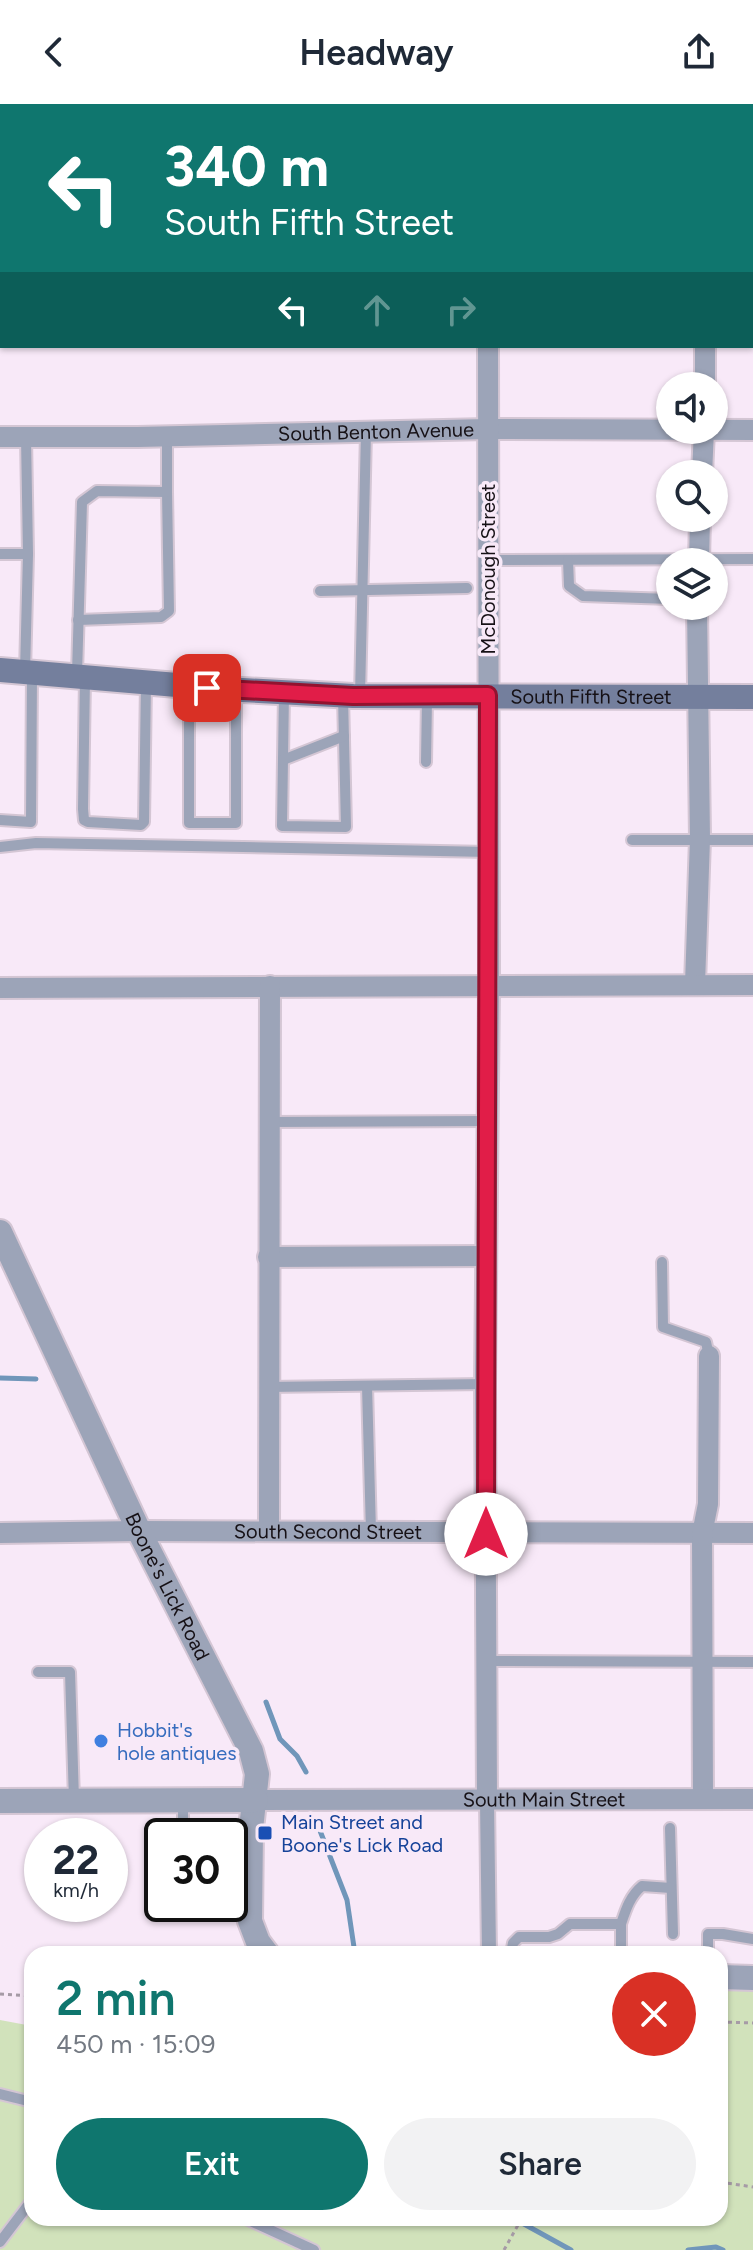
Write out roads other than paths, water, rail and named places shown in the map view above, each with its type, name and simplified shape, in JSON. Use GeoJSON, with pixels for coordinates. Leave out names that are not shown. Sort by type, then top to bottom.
{"type":"FeatureCollection","features":[{"type":"Feature","properties":{"kind":"main road","name":"South Fifth Street"},"geometry":{"type":"LineString","coordinates":[[0,670],[236,690],[352,696],[753,697]]}},
{"type":"Feature","properties":{"kind":"street","name":"McDonough Street"},"geometry":{"type":"LineString","coordinates":[[487,1801],[488,348]]}},
{"type":"Feature","properties":{"kind":"street"},"geometry":{"type":"LineString","coordinates":[[705,348],[705,372]]}},
{"type":"Feature","properties":{"kind":"street","name":"South Benton Avenue"},"geometry":{"type":"LineString","coordinates":[[0,437],[167,437],[488,429],[656,430]]}},
{"type":"Feature","properties":{"kind":"street","name":"South Benton Avenue"},"geometry":{"type":"LineString","coordinates":[[728,430],[753,430]]}},
{"type":"Feature","properties":{"kind":"street"},"geometry":{"type":"LineString","coordinates":[[695,984],[700,839],[697,620]]}},
{"type":"Feature","properties":{"kind":"street"},"geometry":{"type":"LineString","coordinates":[[0,988],[753,985]]}},
{"type":"Feature","properties":{"kind":"street"},"geometry":{"type":"LineString","coordinates":[[269,1531],[270,986]]}},
{"type":"Feature","properties":{"kind":"street","name":"Boone's Lick Road"},"geometry":{"type":"LineString","coordinates":[[0,1232],[139,1531],[244,1733],[257,1774],[248,1846]]}},
{"type":"Feature","properties":{"kind":"street"},"geometry":{"type":"LineString","coordinates":[[268,1257],[486,1256]]}},
{"type":"Feature","properties":{"kind":"street"},"geometry":{"type":"LineString","coordinates":[[703,1799],[702,1534],[708,1504],[709,1356]]}},
{"type":"Feature","properties":{"kind":"street","name":"South Second Street"},"geometry":{"type":"LineString","coordinates":[[0,1533],[753,1533]]}},
{"type":"Feature","properties":{"kind":"street","name":"South Main Street"},"geometry":{"type":"LineString","coordinates":[[0,1801],[753,1799]]}},
{"type":"Feature","properties":{"kind":"street"},"geometry":{"type":"LineString","coordinates":[[487,1801],[489,1946]]}},
{"type":"Feature","properties":{"kind":"street","name":"Boone's Lick Road"},"geometry":{"type":"LineString","coordinates":[[248,1918],[261,1946]]}},
{"type":"Feature","properties":{"kind":"street"},"geometry":{"type":"LineString","coordinates":[[728,1977],[753,1978]]}},
{"type":"Feature","properties":{"kind":"lane"},"geometry":{"type":"LineString","coordinates":[[284,692],[282,826],[346,827],[344,736],[352,696],[362,589],[366,432]]}},
{"type":"Feature","properties":{"kind":"lane"},"geometry":{"type":"LineString","coordinates":[[26,437],[32,844]]}},
{"type":"Feature","properties":{"kind":"lane"},"geometry":{"type":"LineString","coordinates":[[78,620],[161,617],[167,614],[167,437]]}},
{"type":"Feature","properties":{"kind":"lane"},"geometry":{"type":"LineString","coordinates":[[146,682],[144,822],[141,825],[88,822],[84,820],[83,809],[78,620],[82,502],[97,491],[167,492]]}},
{"type":"Feature","properties":{"kind":"lane"},"geometry":{"type":"LineString","coordinates":[[0,554],[28,554]]}},
{"type":"Feature","properties":{"kind":"lane"},"geometry":{"type":"LineString","coordinates":[[728,560],[753,559]]}},
{"type":"Feature","properties":{"kind":"lane"},"geometry":{"type":"LineString","coordinates":[[488,560],[656,561]]}},
{"type":"Feature","properties":{"kind":"lane"},"geometry":{"type":"LineString","coordinates":[[568,560],[569,586],[583,596],[656,599]]}},
{"type":"Feature","properties":{"kind":"lane"},"geometry":{"type":"LineString","coordinates":[[320,591],[467,588]]}},
{"type":"Feature","properties":{"kind":"lane"},"geometry":{"type":"LineString","coordinates":[[189,686],[189,823],[236,823],[236,690]]}},
{"type":"Feature","properties":{"kind":"lane"},"geometry":{"type":"LineString","coordinates":[[426,762],[427,696]]}},
{"type":"Feature","properties":{"kind":"lane"},"geometry":{"type":"LineString","coordinates":[[283,760],[344,736]]}},
{"type":"Feature","properties":{"kind":"lane"},"geometry":{"type":"LineString","coordinates":[[0,820],[31,822]]}},
{"type":"Feature","properties":{"kind":"lane"},"geometry":{"type":"LineString","coordinates":[[632,840],[753,840]]}},
{"type":"Feature","properties":{"kind":"lane"},"geometry":{"type":"LineString","coordinates":[[0,847],[32,844],[489,852]]}},
{"type":"Feature","properties":{"kind":"lane"},"geometry":{"type":"LineString","coordinates":[[269,1122],[487,1121]]}},
{"type":"Feature","properties":{"kind":"lane"},"geometry":{"type":"LineString","coordinates":[[662,1262],[663,1327],[706,1342],[709,1356]]}},
{"type":"Feature","properties":{"kind":"lane"},"geometry":{"type":"LineString","coordinates":[[268,1387],[485,1384]]}},
{"type":"Feature","properties":{"kind":"lane"},"geometry":{"type":"LineString","coordinates":[[367,1386],[371,1532]]}},
{"type":"Feature","properties":{"kind":"lane"},"geometry":{"type":"LineString","coordinates":[[487,1661],[753,1662]]}},
{"type":"Feature","properties":{"kind":"lane"},"geometry":{"type":"LineString","coordinates":[[38,1672],[70,1672],[74,1800]]}},
{"type":"Feature","properties":{"kind":"lane"},"geometry":{"type":"LineString","coordinates":[[183,1799],[183,1818]]}},
{"type":"Feature","properties":{"kind":"lane"},"geometry":{"type":"LineString","coordinates":[[670,1828],[673,1934]]}},
{"type":"Feature","properties":{"kind":"lane"},"geometry":{"type":"LineString","coordinates":[[621,1946],[621,1924],[635,1892],[642,1886],[671,1888]]}},
{"type":"Feature","properties":{"kind":"lane"},"geometry":{"type":"LineString","coordinates":[[512,1946],[519,1937],[549,1937],[570,1924],[621,1924]]}},
{"type":"Feature","properties":{"kind":"lane"},"geometry":{"type":"LineString","coordinates":[[708,1946],[708,1934],[753,1939]]}},
{"type":"Feature","properties":{"kind":"lane"},"geometry":{"type":"LineString","coordinates":[[0,2094],[24,2100]]}},
{"type":"Feature","properties":{"kind":"lane"},"geometry":{"type":"LineString","coordinates":[[0,2242],[24,2210]]}},
{"type":"Feature","properties":{"kind":"lane"},"geometry":{"type":"LineString","coordinates":[[262,2226],[314,2250]]}},
{"type":"Feature","properties":{"kind":"waterway"},"geometry":{"type":"LineString","coordinates":[[0,1378],[36,1379]]}},
{"type":"Feature","properties":{"kind":"waterway"},"geometry":{"type":"LineString","coordinates":[[266,1702],[280,1739],[297,1756],[306,1772]]}},
{"type":"Feature","properties":{"kind":"waterway"},"geometry":{"type":"LineString","coordinates":[[317,1823],[347,1900],[354,1946]]}},
{"type":"Feature","properties":{"kind":"waterway"},"geometry":{"type":"LineString","coordinates":[[528,2226],[571,2250]]}},
{"type":"Feature","properties":{"kind":"waterway"},"geometry":{"type":"LineString","coordinates":[[688,2250],[716,2247],[723,2250]]}},
{"type":"Feature","properties":{"kind":"place","name":"Hobbit's hole antiques"},"geometry":{"type":"Point","coordinates":[101,1741]}},
{"type":"Feature","properties":{"kind":"place","name":"Main Street and Boone's Lick Road"},"geometry":{"type":"Point","coordinates":[265,1833]}}]}
